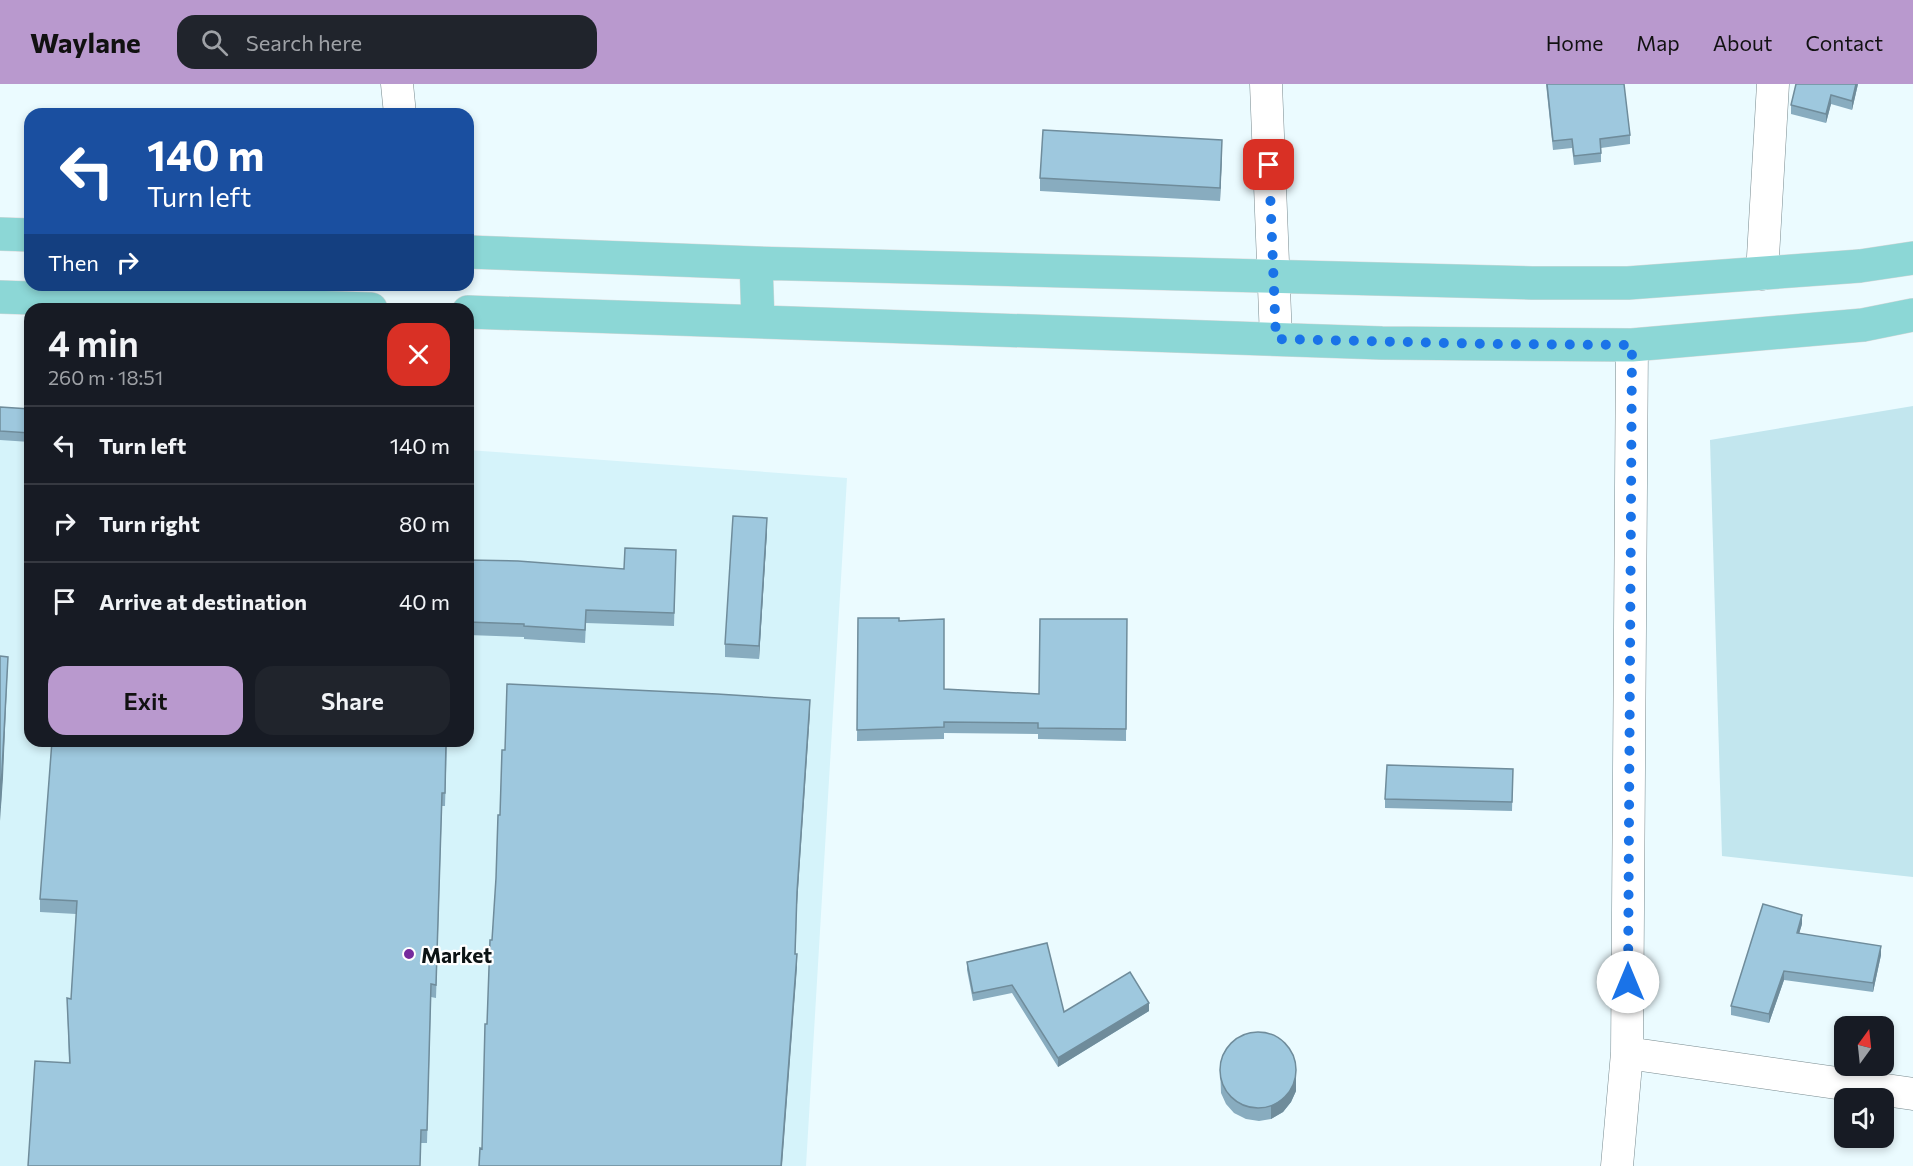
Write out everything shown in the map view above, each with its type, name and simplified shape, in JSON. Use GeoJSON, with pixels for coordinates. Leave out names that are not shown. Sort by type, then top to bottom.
{"type":"FeatureCollection","features":[{"type":"Feature","properties":{"kind":"main road"},"geometry":{"type":"LineString","coordinates":[[0,234],[24,235]]}},
{"type":"Feature","properties":{"kind":"main road"},"geometry":{"type":"LineString","coordinates":[[474,252],[756,263],[1274,277],[1628,283],[1860,266],[1913,258]]}},
{"type":"Feature","properties":{"kind":"main road"},"geometry":{"type":"LineString","coordinates":[[756,263],[758,321]]}},
{"type":"Feature","properties":{"kind":"main road"},"geometry":{"type":"LineString","coordinates":[[0,297],[186,303]]}},
{"type":"Feature","properties":{"kind":"main road"},"geometry":{"type":"LineString","coordinates":[[474,312],[1406,343],[1632,345],[1863,325],[1913,315]]}},
{"type":"Feature","properties":{"kind":"street"},"geometry":{"type":"LineString","coordinates":[[397,84],[399,108]]}},
{"type":"Feature","properties":{"kind":"street"},"geometry":{"type":"LineString","coordinates":[[1266,84],[1276,339]]}},
{"type":"Feature","properties":{"kind":"street"},"geometry":{"type":"LineString","coordinates":[[1762,274],[1773,84]]}},
{"type":"Feature","properties":{"kind":"street"},"geometry":{"type":"LineString","coordinates":[[1617,1166],[1627,1053],[1632,345]]}},
{"type":"Feature","properties":{"kind":"street"},"geometry":{"type":"LineString","coordinates":[[1627,1053],[1913,1094]]}},
{"type":"Feature","properties":{"kind":"shaded area"},"geometry":{"type":"Polygon","coordinates":[[[1913,406],[1913,877],[1722,856],[1710,440],[1913,406]]]}},
{"type":"Feature","properties":{"kind":"shaded area","name":"Market"},"geometry":{"type":"Polygon","coordinates":[[[0,416],[24,417],[24,747],[474,747],[474,450],[847,478],[806,1166],[0,1166],[0,416]]]}},
{"type":"Feature","properties":{"kind":"building"},"geometry":{"type":"Polygon","coordinates":[[[1547,84],[1624,84],[1630,135],[1600,139],[1601,153],[1574,156],[1572,139],[1553,141],[1547,84]]]}},
{"type":"Feature","properties":{"kind":"building"},"geometry":{"type":"Polygon","coordinates":[[[1796,84],[1856,84],[1852,101],[1831,95],[1826,114],[1791,105],[1796,84]]]}},
{"type":"Feature","properties":{"kind":"building"},"geometry":{"type":"Polygon","coordinates":[[[1043,130],[1222,140],[1220,188],[1040,178],[1043,130]]]}},
{"type":"Feature","properties":{"kind":"building"},"geometry":{"type":"Polygon","coordinates":[[[0,407],[24,409],[24,433],[0,431],[0,407]]]}},
{"type":"Feature","properties":{"kind":"building"},"geometry":{"type":"Polygon","coordinates":[[[733,516],[767,518],[759,646],[725,644],[733,516]]]}},
{"type":"Feature","properties":{"kind":"building"},"geometry":{"type":"Polygon","coordinates":[[[625,548],[676,550],[674,613],[586,610],[585,630],[474,622],[474,560],[624,569],[625,548]]]}},
{"type":"Feature","properties":{"kind":"building"},"geometry":{"type":"Polygon","coordinates":[[[858,618],[899,618],[899,621],[944,619],[944,689],[1039,694],[1040,619],[1127,619],[1126,729],[1038,728],[1038,723],[944,722],[944,727],[857,730],[858,618]]]}},
{"type":"Feature","properties":{"kind":"building"},"geometry":{"type":"Polygon","coordinates":[[[0,656],[8,657],[0,808],[0,656]]]}},
{"type":"Feature","properties":{"kind":"building"},"geometry":{"type":"Polygon","coordinates":[[[507,684],[810,700],[797,892],[795,954],[797,954],[781,1166],[479,1166],[480,1148],[482,1149],[485,1024],[487,1024],[498,815],[500,815],[502,750],[505,750],[507,684]]]}},
{"type":"Feature","properties":{"kind":"building"},"geometry":{"type":"Polygon","coordinates":[[[52,747],[446,747],[445,793],[442,793],[436,985],[431,984],[427,1130],[421,1130],[420,1166],[28,1166],[35,1061],[70,1063],[67,998],[71,999],[77,901],[40,899],[52,747]]]}},
{"type":"Feature","properties":{"kind":"building"},"geometry":{"type":"Polygon","coordinates":[[[1387,765],[1513,769],[1512,802],[1385,799],[1387,765]]]}},
{"type":"Feature","properties":{"kind":"building"},"geometry":{"type":"Polygon","coordinates":[[[1763,904],[1802,915],[1797,933],[1881,946],[1873,983],[1784,971],[1769,1014],[1731,1006],[1763,904]]]}},
{"type":"Feature","properties":{"kind":"building"},"geometry":{"type":"Polygon","coordinates":[[[1047,943],[1064,1012],[1130,972],[1149,1003],[1058,1058],[1012,985],[973,993],[967,962],[1047,943]]]}},
{"type":"Feature","properties":{"kind":"building"},"geometry":{"type":"Polygon","coordinates":[[[1258,1032],[1273,1035],[1285,1043],[1293,1055],[1296,1070],[1293,1085],[1285,1097],[1273,1105],[1258,1108],[1243,1105],[1231,1097],[1223,1085],[1220,1070],[1223,1055],[1231,1043],[1243,1035],[1258,1032]]]}},
{"type":"Feature","properties":{"kind":"place","name":"Market"},"geometry":{"type":"Point","coordinates":[409,954]}},
{"type":"Feature","properties":{"kind":"route"},"geometry":{"type":"LineString","coordinates":[[1269,165],[1276,339],[1382,343],[1632,345],[1628,982]]}}]}
